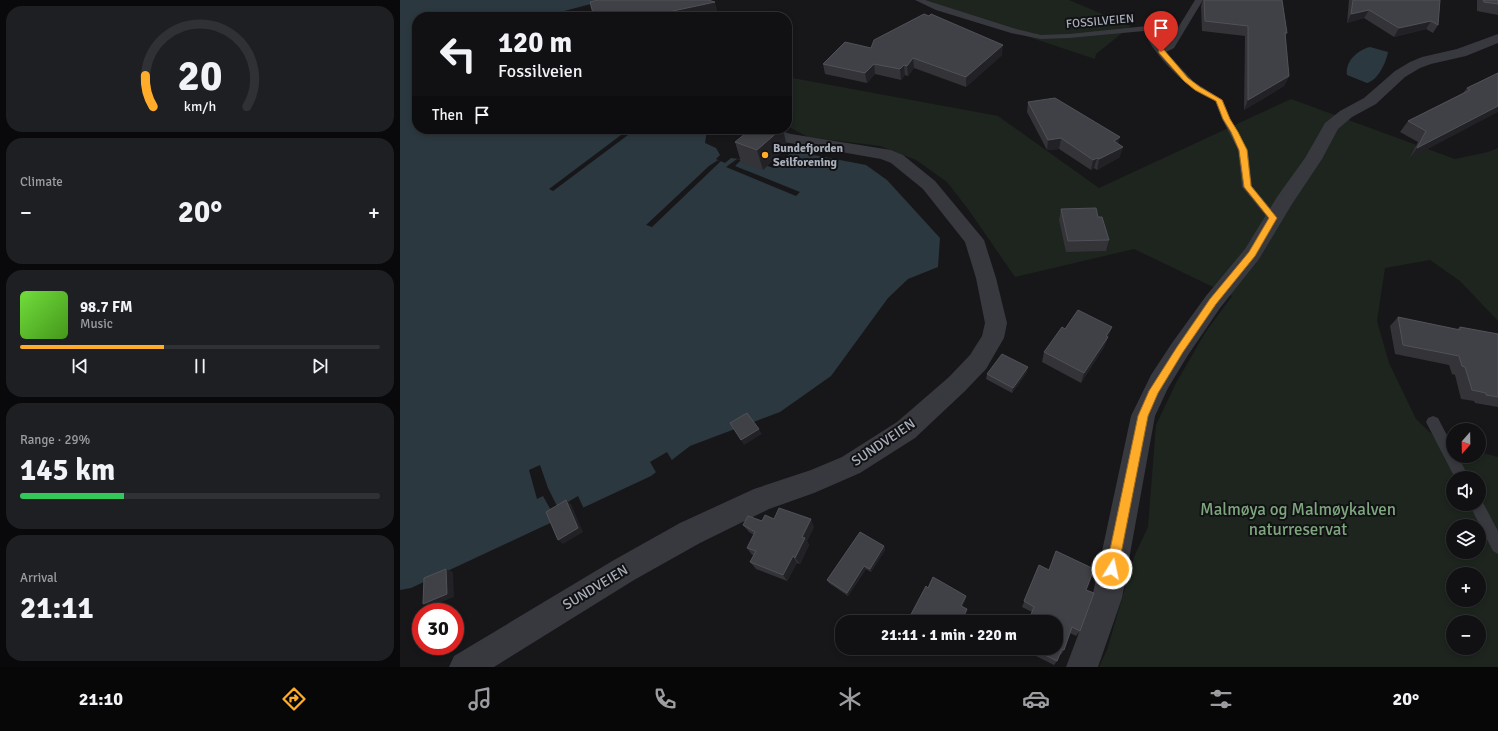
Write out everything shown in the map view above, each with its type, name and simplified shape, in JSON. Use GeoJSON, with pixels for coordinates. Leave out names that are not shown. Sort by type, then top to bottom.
{"type":"FeatureCollection","features":[{"type":"Feature","properties":{"kind":"street"},"geometry":{"type":"LineString","coordinates":[[1082,667],[1107,598],[1143,416],[1159,382],[1180,349],[1213,302],[1252,254],[1273,218],[1313,159],[1331,126],[1337,120],[1370,102],[1400,74],[1415,65],[1427,60],[1461,53],[1496,41]]}},
{"type":"Feature","properties":{"kind":"street","name":"SUNDVEIEN"},"geometry":{"type":"LineString","coordinates":[[465,667],[624,570],[690,532],[763,498],[814,481],[857,461],[906,430],[957,384],[978,362],[993,338],[996,323],[986,278],[974,240],[928,185],[897,159],[885,154],[791,139],[775,134]]}},
{"type":"Feature","properties":{"kind":"lane","name":"FOSSILVEIEN"},"geometry":{"type":"LineString","coordinates":[[919,0],[1014,32],[1041,37],[1069,36],[1147,28],[1150,36],[1161,52],[1186,80],[1198,89],[1219,100],[1226,119],[1243,150],[1247,187],[1273,218]]}},
{"type":"Feature","properties":{"kind":"lane"},"geometry":{"type":"LineString","coordinates":[[1161,52],[1170,46],[1199,0]]}},
{"type":"Feature","properties":{"kind":"lane"},"geometry":{"type":"LineString","coordinates":[[1433,422],[1458,471]]}},
{"type":"Feature","properties":{"kind":"lane"},"geometry":{"type":"LineString","coordinates":[[1480,511],[1498,546]]}},
{"type":"Feature","properties":{"kind":"green space"},"geometry":{"type":"Polygon","coordinates":[[[917,0],[1069,0],[1131,26],[1096,54],[1095,59],[917,0]]]}},
{"type":"Feature","properties":{"kind":"green space","name":"Malmøya og Malmøykalven naturreservat"},"geometry":{"type":"Polygon","coordinates":[[[792,78],[998,116],[1099,188],[1291,99],[1455,159],[1488,152],[1498,148],[1498,321],[1460,281],[1430,260],[1385,268],[1377,321],[1389,363],[1416,419],[1441,443],[1446,444],[1446,463],[1486,463],[1486,454],[1498,457],[1498,667],[1099,667],[1107,650],[1134,557],[1148,527],[1156,425],[1176,383],[1205,333],[1232,296],[1134,249],[1015,277],[968,209],[947,182],[916,160],[880,146],[808,137],[792,129],[792,78]]]}},
{"type":"Feature","properties":{"kind":"shaded area"},"geometry":{"type":"Polygon","coordinates":[[[400,0],[606,0],[561,12],[412,12],[412,134],[706,134],[705,143],[716,148],[720,155],[716,159],[725,163],[731,158],[774,168],[793,151],[866,165],[887,180],[940,238],[938,267],[908,279],[888,298],[831,376],[780,412],[690,446],[651,476],[411,588],[400,590],[400,0]]]}},
{"type":"Feature","properties":{"kind":"shaded area"},"geometry":{"type":"Polygon","coordinates":[[[1370,47],[1388,52],[1378,75],[1367,83],[1347,75],[1348,65],[1353,57],[1365,48],[1370,47]]]}},
{"type":"Feature","properties":{"kind":"pier"},"geometry":{"type":"Polygon","coordinates":[[[622,134],[629,134],[553,191],[549,189],[622,134]]]}},
{"type":"Feature","properties":{"kind":"pier"},"geometry":{"type":"Polygon","coordinates":[[[737,159],[741,160],[735,166],[800,192],[796,196],[726,167],[737,159]]]}},
{"type":"Feature","properties":{"kind":"pier"},"geometry":{"type":"Polygon","coordinates":[[[718,160],[721,161],[652,227],[646,225],[709,166],[718,160]]]}},
{"type":"Feature","properties":{"kind":"pier"},"geometry":{"type":"Polygon","coordinates":[[[667,452],[673,462],[657,474],[650,462],[667,452]]]}},
{"type":"Feature","properties":{"kind":"pier"},"geometry":{"type":"Polygon","coordinates":[[[540,465],[548,488],[558,508],[578,496],[584,509],[554,523],[552,512],[543,496],[537,499],[529,470],[540,465]]]}},
{"type":"Feature","properties":{"kind":"building"},"geometry":{"type":"Polygon","coordinates":[[[598,0],[708,0],[715,2],[668,12],[593,12],[590,2],[598,0]]]}},
{"type":"Feature","properties":{"kind":"building"},"geometry":{"type":"Polygon","coordinates":[[[1204,0],[1282,0],[1287,33],[1285,33],[1289,76],[1248,100],[1248,26],[1205,21],[1204,0]]]}},
{"type":"Feature","properties":{"kind":"building"},"geometry":{"type":"Polygon","coordinates":[[[1353,0],[1440,0],[1438,25],[1431,21],[1399,28],[1369,10],[1351,14],[1353,0]]]}},
{"type":"Feature","properties":{"kind":"building"},"geometry":{"type":"Polygon","coordinates":[[[1483,0],[1498,0],[1498,4],[1484,2],[1483,0]]]}},
{"type":"Feature","properties":{"kind":"building"},"geometry":{"type":"Polygon","coordinates":[[[924,14],[929,16],[931,14],[1003,45],[966,77],[913,58],[907,66],[904,65],[900,69],[874,64],[865,73],[823,64],[845,42],[871,48],[874,40],[924,14]]]}},
{"type":"Feature","properties":{"kind":"building"},"geometry":{"type":"Polygon","coordinates":[[[1498,73],[1498,106],[1417,148],[1426,131],[1408,121],[1470,90],[1467,88],[1498,73]]]}},
{"type":"Feature","properties":{"kind":"building"},"geometry":{"type":"Polygon","coordinates":[[[1055,98],[1120,137],[1114,141],[1123,147],[1099,159],[1097,158],[1093,160],[1061,138],[1048,140],[1028,102],[1055,98]]]}},
{"type":"Feature","properties":{"kind":"building"},"geometry":{"type":"Polygon","coordinates":[[[745,134],[775,134],[757,150],[735,142],[745,134]]]}},
{"type":"Feature","properties":{"kind":"building"},"geometry":{"type":"Polygon","coordinates":[[[1096,208],[1098,217],[1102,217],[1109,240],[1068,241],[1061,209],[1096,208]]]}},
{"type":"Feature","properties":{"kind":"building"},"geometry":{"type":"Polygon","coordinates":[[[1078,310],[1112,327],[1106,336],[1108,337],[1084,373],[1044,352],[1062,327],[1065,329],[1078,310]]]}},
{"type":"Feature","properties":{"kind":"building"},"geometry":{"type":"Polygon","coordinates":[[[1398,317],[1460,330],[1460,327],[1498,334],[1498,397],[1472,390],[1465,367],[1462,366],[1459,356],[1403,345],[1398,317]]]}},
{"type":"Feature","properties":{"kind":"building"},"geometry":{"type":"Polygon","coordinates":[[[1002,354],[1028,367],[1013,388],[987,374],[1002,354]]]}},
{"type":"Feature","properties":{"kind":"building"},"geometry":{"type":"Polygon","coordinates":[[[747,413],[759,429],[741,440],[730,423],[747,413]]]}},
{"type":"Feature","properties":{"kind":"building"},"geometry":{"type":"Polygon","coordinates":[[[566,500],[578,528],[558,540],[546,512],[566,500]]]}},
{"type":"Feature","properties":{"kind":"building"},"geometry":{"type":"Polygon","coordinates":[[[779,508],[811,519],[802,537],[805,538],[795,558],[793,556],[783,575],[750,562],[756,551],[747,548],[755,532],[743,525],[748,516],[762,521],[765,515],[774,519],[779,508]]]}},
{"type":"Feature","properties":{"kind":"building"},"geometry":{"type":"Polygon","coordinates":[[[860,532],[884,546],[870,569],[864,566],[847,593],[827,580],[860,532]]]}},
{"type":"Feature","properties":{"kind":"building"},"geometry":{"type":"Polygon","coordinates":[[[1056,551],[1094,569],[1086,590],[1094,593],[1080,631],[1072,627],[1064,650],[1063,615],[1031,615],[1034,607],[1024,601],[1039,565],[1049,570],[1056,551]]]}},
{"type":"Feature","properties":{"kind":"building"},"geometry":{"type":"Polygon","coordinates":[[[446,569],[447,594],[423,603],[424,578],[446,569]]]}},
{"type":"Feature","properties":{"kind":"building"},"geometry":{"type":"Polygon","coordinates":[[[933,577],[966,596],[961,606],[967,609],[964,615],[911,615],[926,586],[928,588],[933,577]]]}},
{"type":"Feature","properties":{"kind":"building"},"geometry":{"type":"Polygon","coordinates":[[[1045,655],[1060,655],[1057,661],[1045,655]]]}},
{"type":"Feature","properties":{"kind":"place","name":"Bundefjorden Seilforening"},"geometry":{"type":"Point","coordinates":[765,155]}},
{"type":"Feature","properties":{"kind":"route"},"geometry":{"type":"LineString","coordinates":[[1112,569],[1143,416],[1154,391],[1180,349],[1213,302],[1252,254],[1273,218],[1247,187],[1243,150],[1240,142],[1226,119],[1219,100],[1198,89],[1186,80],[1161,52]]}}]}
